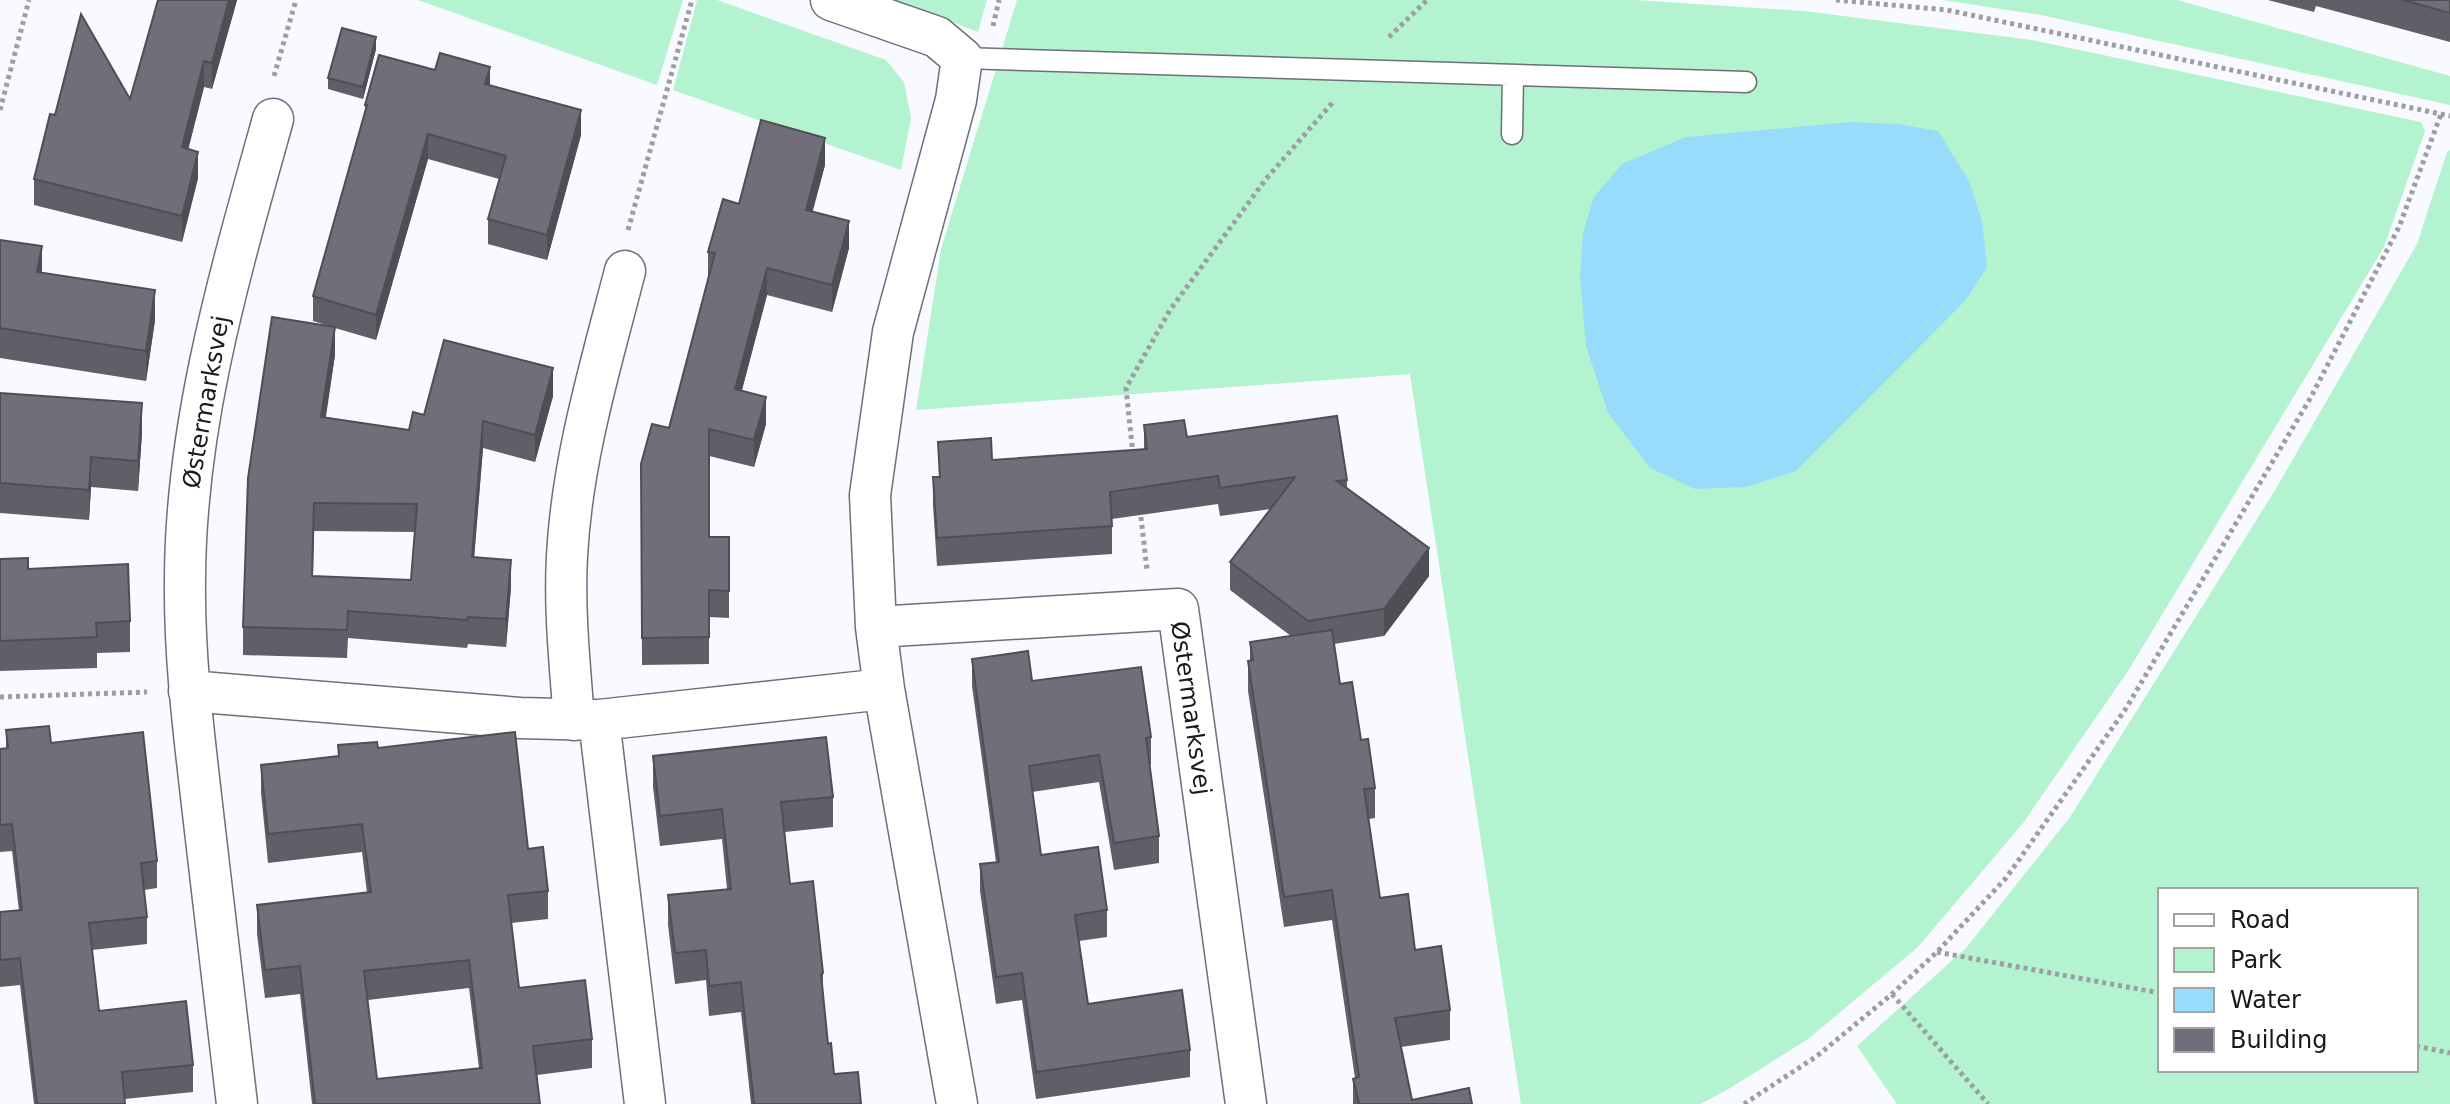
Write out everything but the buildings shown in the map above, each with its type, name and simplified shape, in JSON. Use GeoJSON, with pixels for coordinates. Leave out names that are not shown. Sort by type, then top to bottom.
{"type":"FeatureCollection","features":[{"type":"Feature","properties":{"kind":"street"},"geometry":{"type":"LineString","coordinates":[[831,0],[937,37],[962,58],[956,100],[893,332],[870,495],[876,627],[884,689],[957,1104]]}},
{"type":"Feature","properties":{"kind":"street","name":"Østermarksvej"},"geometry":{"type":"LineString","coordinates":[[237,1104],[189,691],[185,580],[199,424],[213,343],[273,119]]}},
{"type":"Feature","properties":{"kind":"street"},"geometry":{"type":"LineString","coordinates":[[625,271],[592,399],[575,485],[567,570],[567,627],[586,720],[645,1104]]}},
{"type":"Feature","properties":{"kind":"street","name":"Østermarksvej"},"geometry":{"type":"LineString","coordinates":[[876,627],[1178,609],[1246,1104]]}},
{"type":"Feature","properties":{"kind":"street"},"geometry":{"type":"LineString","coordinates":[[189,691],[520,718],[586,720],[884,689]]}},
{"type":"Feature","properties":{"kind":"lane"},"geometry":{"type":"LineString","coordinates":[[962,58],[1746,82]]}},
{"type":"Feature","properties":{"kind":"lane"},"geometry":{"type":"LineString","coordinates":[[1512,134],[1513,75]]}},
{"type":"Feature","properties":{"kind":"path"},"geometry":{"type":"LineString","coordinates":[[0,110],[29,0]]}},
{"type":"Feature","properties":{"kind":"path"},"geometry":{"type":"LineString","coordinates":[[273,119],[264,112],[296,0]]}},
{"type":"Feature","properties":{"kind":"path"},"geometry":{"type":"LineString","coordinates":[[625,271],[619,263],[692,0]]}},
{"type":"Feature","properties":{"kind":"path"},"geometry":{"type":"LineString","coordinates":[[1134,462],[1126,388],[1163,323],[1266,179],[1387,39],[1427,0]]}},
{"type":"Feature","properties":{"kind":"path"},"geometry":{"type":"LineString","coordinates":[[1836,0],[1947,10],[2450,116]]}},
{"type":"Feature","properties":{"kind":"path"},"geometry":{"type":"LineString","coordinates":[[1744,1104],[1817,1056],[1892,994],[1937,952],[2006,878],[2133,696],[2311,397],[2399,227],[2441,114]]}},
{"type":"Feature","properties":{"kind":"path"},"geometry":{"type":"LineString","coordinates":[[1139,507],[1151,611]]}},
{"type":"Feature","properties":{"kind":"path"},"geometry":{"type":"LineString","coordinates":[[0,697],[189,691]]}},
{"type":"Feature","properties":{"kind":"path"},"geometry":{"type":"LineString","coordinates":[[1937,952],[2158,993]]}},
{"type":"Feature","properties":{"kind":"path"},"geometry":{"type":"LineString","coordinates":[[1892,994],[1988,1104]]}},
{"type":"Feature","properties":{"kind":"path"},"geometry":{"type":"LineString","coordinates":[[2418,1046],[2450,1053]]}},
{"type":"Feature","properties":{"kind":"green space"},"geometry":{"type":"Polygon","coordinates":[[[418,0],[683,0],[657,85],[418,0]]]}},
{"type":"Feature","properties":{"kind":"green space"},"geometry":{"type":"Polygon","coordinates":[[[697,0],[717,0],[886,60],[904,82],[911,118],[901,170],[673,90],[697,0]]]}},
{"type":"Feature","properties":{"kind":"green space"},"geometry":{"type":"Polygon","coordinates":[[[895,0],[987,0],[978,32],[895,0]]]}},
{"type":"Feature","properties":{"kind":"green space"},"geometry":{"type":"Polygon","coordinates":[[[1017,0],[1635,0],[1804,11],[2032,40],[2421,122],[2425,131],[2384,247],[2128,671],[2023,823],[1918,947],[1808,1039],[1700,1104],[1521,1104],[1410,374],[916,410],[941,249],[1017,0]]]}},
{"type":"Feature","properties":{"kind":"green space"},"geometry":{"type":"Polygon","coordinates":[[[1943,0],[2177,0],[2450,76],[2450,105],[2041,15],[1943,0]]]}},
{"type":"Feature","properties":{"kind":"green space"},"geometry":{"type":"Polygon","coordinates":[[[2450,150],[2450,1104],[1897,1104],[1857,1046],[1966,948],[2070,817],[2274,492],[2417,244],[2450,150]]]}},
{"type":"Feature","properties":{"kind":"water"},"geometry":{"type":"Polygon","coordinates":[[[1851,122],[1898,124],[1938,131],[1969,181],[1982,221],[1987,267],[1965,301],[1796,471],[1746,487],[1695,489],[1650,468],[1608,413],[1586,346],[1580,276],[1583,233],[1594,197],[1622,164],[1686,137],[1851,122]]]}}]}
